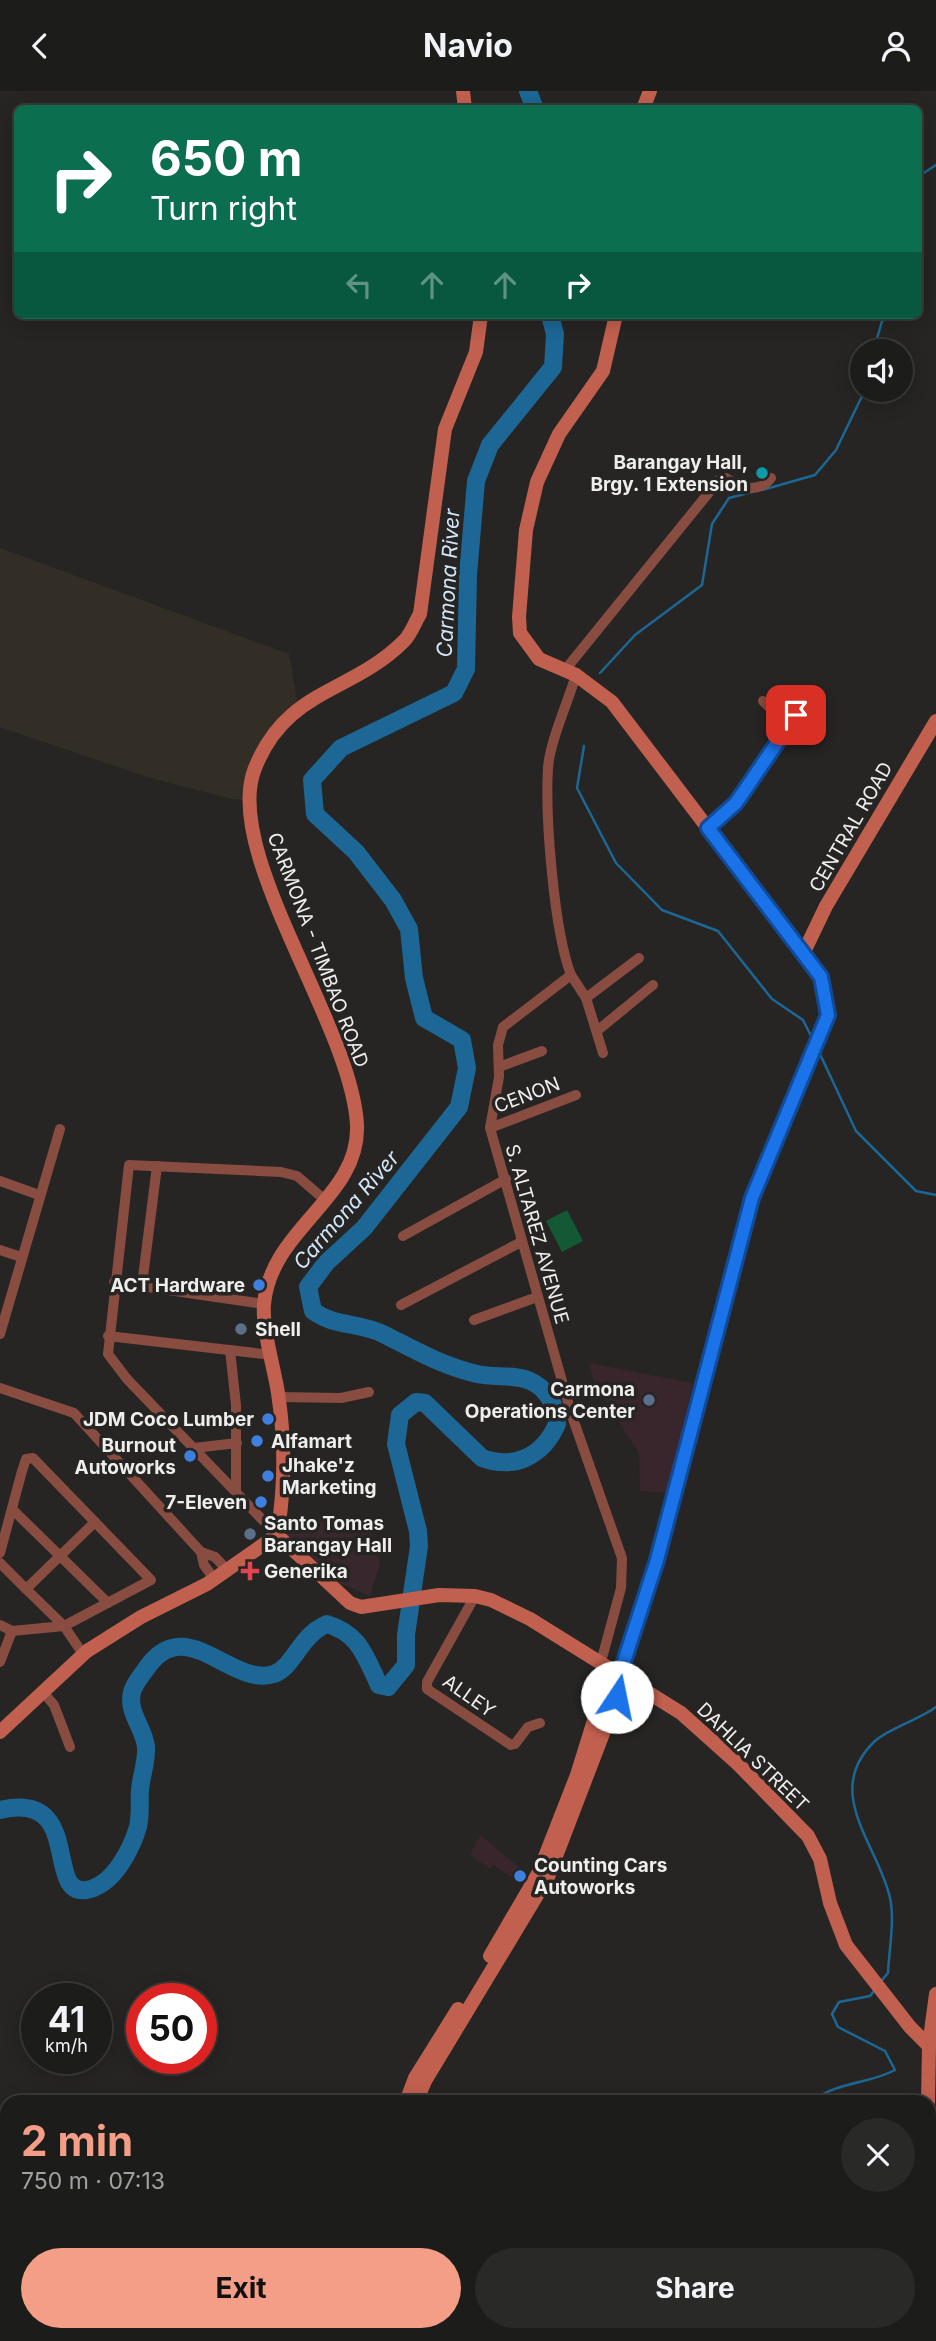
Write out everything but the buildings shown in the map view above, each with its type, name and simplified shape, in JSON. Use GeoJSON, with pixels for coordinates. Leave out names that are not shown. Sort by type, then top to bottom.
{"type":"FeatureCollection","features":[{"type":"Feature","properties":{"kind":"main road","name":"CARMONA - TIMBAO ROAD"},"geometry":{"type":"LineString","coordinates":[[277,1535],[282,1491],[279,1397],[264,1304],[282,1250],[345,1176],[353,1153],[357,1125],[351,1095],[330,1028],[264,872],[249,823],[249,787],[273,731],[298,706],[381,660],[406,639],[420,614],[444,429],[476,352],[480,319]]}},
{"type":"Feature","properties":{"kind":"main road"},"geometry":{"type":"LineString","coordinates":[[419,2095],[548,1877],[617,1697],[620,1674],[657,1560],[752,1198],[820,1040],[828,1015],[828,999],[821,977],[612,702],[570,673],[540,659],[520,633],[526,530],[537,482],[551,450],[603,371],[615,319]]}},
{"type":"Feature","properties":{"kind":"main road","name":"CENTRAL ROAD"},"geometry":{"type":"LineString","coordinates":[[803,954],[833,894],[936,721]]}},
{"type":"Feature","properties":{"kind":"main road"},"geometry":{"type":"LineString","coordinates":[[0,1732],[83,1654],[141,1617],[215,1580],[277,1535]]}},
{"type":"Feature","properties":{"kind":"main road","name":"DAHLIA STREET"},"geometry":{"type":"LineString","coordinates":[[277,1535],[350,1603],[361,1607],[412,1598],[475,1596],[530,1619],[681,1713],[738,1763],[808,1836],[820,1859],[840,1931],[865,1970],[929,2046]]}},
{"type":"Feature","properties":{"kind":"main road"},"geometry":{"type":"LineString","coordinates":[[409,2095],[415,2078],[539,1872],[577,1775],[604,1688],[620,1674]]}},
{"type":"Feature","properties":{"kind":"main road"},"geometry":{"type":"LineString","coordinates":[[928,2095],[929,2046],[936,1994]]}},
{"type":"Feature","properties":{"kind":"street"},"geometry":{"type":"LineString","coordinates":[[603,1053],[586,998],[571,975],[564,956],[550,833],[548,766],[570,673],[719,480],[726,478],[740,488],[750,488],[767,484],[771,478]]}},
{"type":"Feature","properties":{"kind":"street"},"geometry":{"type":"LineString","coordinates":[[708,828],[736,803],[796,715],[787,692]]}},
{"type":"Feature","properties":{"kind":"street"},"geometry":{"type":"LineString","coordinates":[[763,701],[789,727]]}},
{"type":"Feature","properties":{"kind":"street"},"geometry":{"type":"LineString","coordinates":[[586,998],[639,958]]}},
{"type":"Feature","properties":{"kind":"street","name":"S. ALTAREZ AVENUE"},"geometry":{"type":"LineString","coordinates":[[571,975],[503,1027],[498,1045],[499,1067],[490,1128],[572,1416],[622,1558],[621,1588],[601,1663]]}},
{"type":"Feature","properties":{"kind":"street"},"geometry":{"type":"LineString","coordinates":[[597,1031],[653,985]]}},
{"type":"Feature","properties":{"kind":"street"},"geometry":{"type":"LineString","coordinates":[[499,1067],[542,1051]]}},
{"type":"Feature","properties":{"kind":"street","name":"CENON"},"geometry":{"type":"LineString","coordinates":[[490,1128],[576,1095]]}},
{"type":"Feature","properties":{"kind":"street"},"geometry":{"type":"LineString","coordinates":[[0,1334],[3,1313],[60,1129]]}},
{"type":"Feature","properties":{"kind":"street"},"geometry":{"type":"LineString","coordinates":[[277,1535],[127,1379],[108,1354],[114,1282],[130,1165],[281,1172],[297,1176],[325,1200]]}},
{"type":"Feature","properties":{"kind":"street"},"geometry":{"type":"LineString","coordinates":[[142,1285],[157,1166]]}},
{"type":"Feature","properties":{"kind":"street"},"geometry":{"type":"LineString","coordinates":[[403,1236],[506,1179]]}},
{"type":"Feature","properties":{"kind":"street"},"geometry":{"type":"LineString","coordinates":[[0,1181],[39,1195]]}},
{"type":"Feature","properties":{"kind":"street"},"geometry":{"type":"LineString","coordinates":[[401,1305],[521,1242]]}},
{"type":"Feature","properties":{"kind":"street"},"geometry":{"type":"LineString","coordinates":[[0,1250],[21,1257]]}},
{"type":"Feature","properties":{"kind":"street"},"geometry":{"type":"LineString","coordinates":[[114,1282],[264,1304]]}},
{"type":"Feature","properties":{"kind":"street"},"geometry":{"type":"LineString","coordinates":[[474,1319],[537,1297]]}},
{"type":"Feature","properties":{"kind":"street"},"geometry":{"type":"LineString","coordinates":[[108,1336],[272,1355]]}},
{"type":"Feature","properties":{"kind":"street"},"geometry":{"type":"LineString","coordinates":[[230,1350],[237,1443],[236,1490]]}},
{"type":"Feature","properties":{"kind":"street"},"geometry":{"type":"LineString","coordinates":[[0,1388],[74,1413],[201,1552],[215,1557],[228,1571]]}},
{"type":"Feature","properties":{"kind":"street"},"geometry":{"type":"LineString","coordinates":[[279,1397],[341,1398],[369,1392]]}},
{"type":"Feature","properties":{"kind":"street"},"geometry":{"type":"LineString","coordinates":[[194,1448],[237,1443]]}},
{"type":"Feature","properties":{"kind":"street"},"geometry":{"type":"LineString","coordinates":[[0,1553],[26,1459],[33,1458],[151,1580],[64,1626],[12,1630],[0,1625]]}},
{"type":"Feature","properties":{"kind":"street"},"geometry":{"type":"LineString","coordinates":[[12,1509],[108,1603]]}},
{"type":"Feature","properties":{"kind":"street"},"geometry":{"type":"LineString","coordinates":[[26,1589],[95,1522]]}},
{"type":"Feature","properties":{"kind":"street"},"geometry":{"type":"LineString","coordinates":[[201,1552],[204,1565],[215,1580]]}},
{"type":"Feature","properties":{"kind":"street"},"geometry":{"type":"LineString","coordinates":[[0,1563],[64,1626],[83,1654]]}},
{"type":"Feature","properties":{"kind":"street","name":"ALLEY"},"geometry":{"type":"LineString","coordinates":[[475,1596],[427,1682],[427,1689],[511,1745],[515,1744],[528,1727],[540,1723]]}},
{"type":"Feature","properties":{"kind":"street"},"geometry":{"type":"LineString","coordinates":[[0,1662],[12,1630]]}},
{"type":"Feature","properties":{"kind":"street"},"geometry":{"type":"LineString","coordinates":[[42,1691],[54,1705],[70,1747]]}},
{"type":"Feature","properties":{"kind":"shaded area"},"geometry":{"type":"Polygon","coordinates":[[[0,548],[289,654],[298,706],[273,731],[249,800],[232,799],[147,777],[0,727],[0,548]]]}},
{"type":"Feature","properties":{"kind":"shaded area"},"geometry":{"type":"Polygon","coordinates":[[[589,1363],[693,1383],[668,1493],[640,1491],[639,1453],[594,1384],[589,1363]]]}},
{"type":"Feature","properties":{"kind":"shaded area"},"geometry":{"type":"Polygon","coordinates":[[[291,1515],[370,1524],[380,1563],[370,1596],[335,1581],[286,1540],[291,1515]]]}},
{"type":"Feature","properties":{"kind":"shaded area","name":"Counting Cars Autoworks"},"geometry":{"type":"Polygon","coordinates":[[[480,1835],[526,1873],[520,1883],[493,1865],[490,1869],[470,1855],[480,1835]]]}},
{"type":"Feature","properties":{"kind":"green space"},"geometry":{"type":"Polygon","coordinates":[[[567,1210],[583,1241],[562,1252],[546,1221],[567,1210]]]}},
{"type":"Feature","properties":{"kind":"waterway","name":"Carmona River"},"geometry":{"type":"LineString","coordinates":[[528,91],[533,105]]}},
{"type":"Feature","properties":{"kind":"waterway"},"geometry":{"type":"LineString","coordinates":[[922,174],[936,165]]}},
{"type":"Feature","properties":{"kind":"waterway","name":"Carmona River"},"geometry":{"type":"LineString","coordinates":[[0,1810],[26,1808],[43,1815],[53,1828],[67,1877],[74,1887],[86,1890],[96,1887],[105,1882],[120,1866],[138,1827],[146,1747],[132,1707],[132,1692],[142,1674],[161,1653],[176,1647],[192,1648],[241,1671],[258,1675],[274,1674],[287,1665],[310,1635],[327,1624],[338,1628],[354,1640],[379,1685],[388,1687],[406,1665],[406,1635],[419,1546],[418,1531],[396,1444],[400,1415],[416,1402],[425,1403],[482,1458],[506,1462],[517,1461],[536,1452],[557,1424],[550,1399],[536,1384],[524,1379],[464,1371],[374,1330],[330,1320],[313,1311],[308,1287],[326,1263],[364,1228],[459,1107],[467,1068],[462,1040],[424,1018],[414,978],[409,929],[393,900],[356,852],[315,814],[312,780],[341,748],[454,693],[466,669],[468,575],[476,481],[490,445],[553,367],[555,334],[551,319]]}},
{"type":"Feature","properties":{"kind":"waterway"},"geometry":{"type":"LineString","coordinates":[[877,339],[883,319]]}},
{"type":"Feature","properties":{"kind":"waterway"},"geometry":{"type":"LineString","coordinates":[[762,490],[815,475],[836,450],[859,402]]}},
{"type":"Feature","properties":{"kind":"waterway"},"geometry":{"type":"LineString","coordinates":[[600,673],[635,635],[702,585],[712,524],[729,498],[752,492]]}},
{"type":"Feature","properties":{"kind":"waterway"},"geometry":{"type":"LineString","coordinates":[[584,746],[577,788],[616,863],[662,910],[718,931],[772,999],[803,1020],[813,1040]]}},
{"type":"Feature","properties":{"kind":"waterway"},"geometry":{"type":"LineString","coordinates":[[819,1052],[856,1131],[916,1191],[936,1195]]}},
{"type":"Feature","properties":{"kind":"waterway"},"geometry":{"type":"LineString","coordinates":[[882,1980],[888,1973],[892,1925],[890,1898],[858,1819],[853,1799],[853,1780],[860,1760],[875,1741],[936,1707]]}},
{"type":"Feature","properties":{"kind":"waterway"},"geometry":{"type":"LineString","coordinates":[[821,2095],[895,2070],[885,2051],[838,2027],[832,2014],[839,2002],[870,1996],[874,1991]]}},
{"type":"Feature","properties":{"kind":"place","name":"Barangay Hall, Brgy. 1 Extension"},"geometry":{"type":"Point","coordinates":[762,473]}},
{"type":"Feature","properties":{"kind":"place","name":"ACT Hardware"},"geometry":{"type":"Point","coordinates":[259,1285]}},
{"type":"Feature","properties":{"kind":"place","name":"Shell"},"geometry":{"type":"Point","coordinates":[241,1329]}},
{"type":"Feature","properties":{"kind":"place","name":"Carmona Operations Center"},"geometry":{"type":"Point","coordinates":[649,1400]}},
{"type":"Feature","properties":{"kind":"place","name":"JDM Coco Lumber"},"geometry":{"type":"Point","coordinates":[268,1419]}},
{"type":"Feature","properties":{"kind":"place","name":"Alfamart"},"geometry":{"type":"Point","coordinates":[257,1441]}},
{"type":"Feature","properties":{"kind":"place","name":"Burnout Autoworks"},"geometry":{"type":"Point","coordinates":[190,1456]}},
{"type":"Feature","properties":{"kind":"place","name":"Jhake'z Marketing"},"geometry":{"type":"Point","coordinates":[268,1476]}},
{"type":"Feature","properties":{"kind":"place","name":"7-Eleven"},"geometry":{"type":"Point","coordinates":[261,1502]}},
{"type":"Feature","properties":{"kind":"place","name":"Santo Tomas Barangay Hall"},"geometry":{"type":"Point","coordinates":[250,1534]}},
{"type":"Feature","properties":{"kind":"place","name":"Generika"},"geometry":{"type":"Point","coordinates":[250,1571]}},
{"type":"Feature","properties":{"kind":"place","name":"Counting Cars Autoworks"},"geometry":{"type":"Point","coordinates":[520,1876]}},
{"type":"Feature","properties":{"kind":"route"},"geometry":{"type":"LineString","coordinates":[[617,1697],[620,1674],[657,1560],[752,1198],[828,1015],[828,999],[821,977],[708,828],[736,803],[796,715]]}}]}
